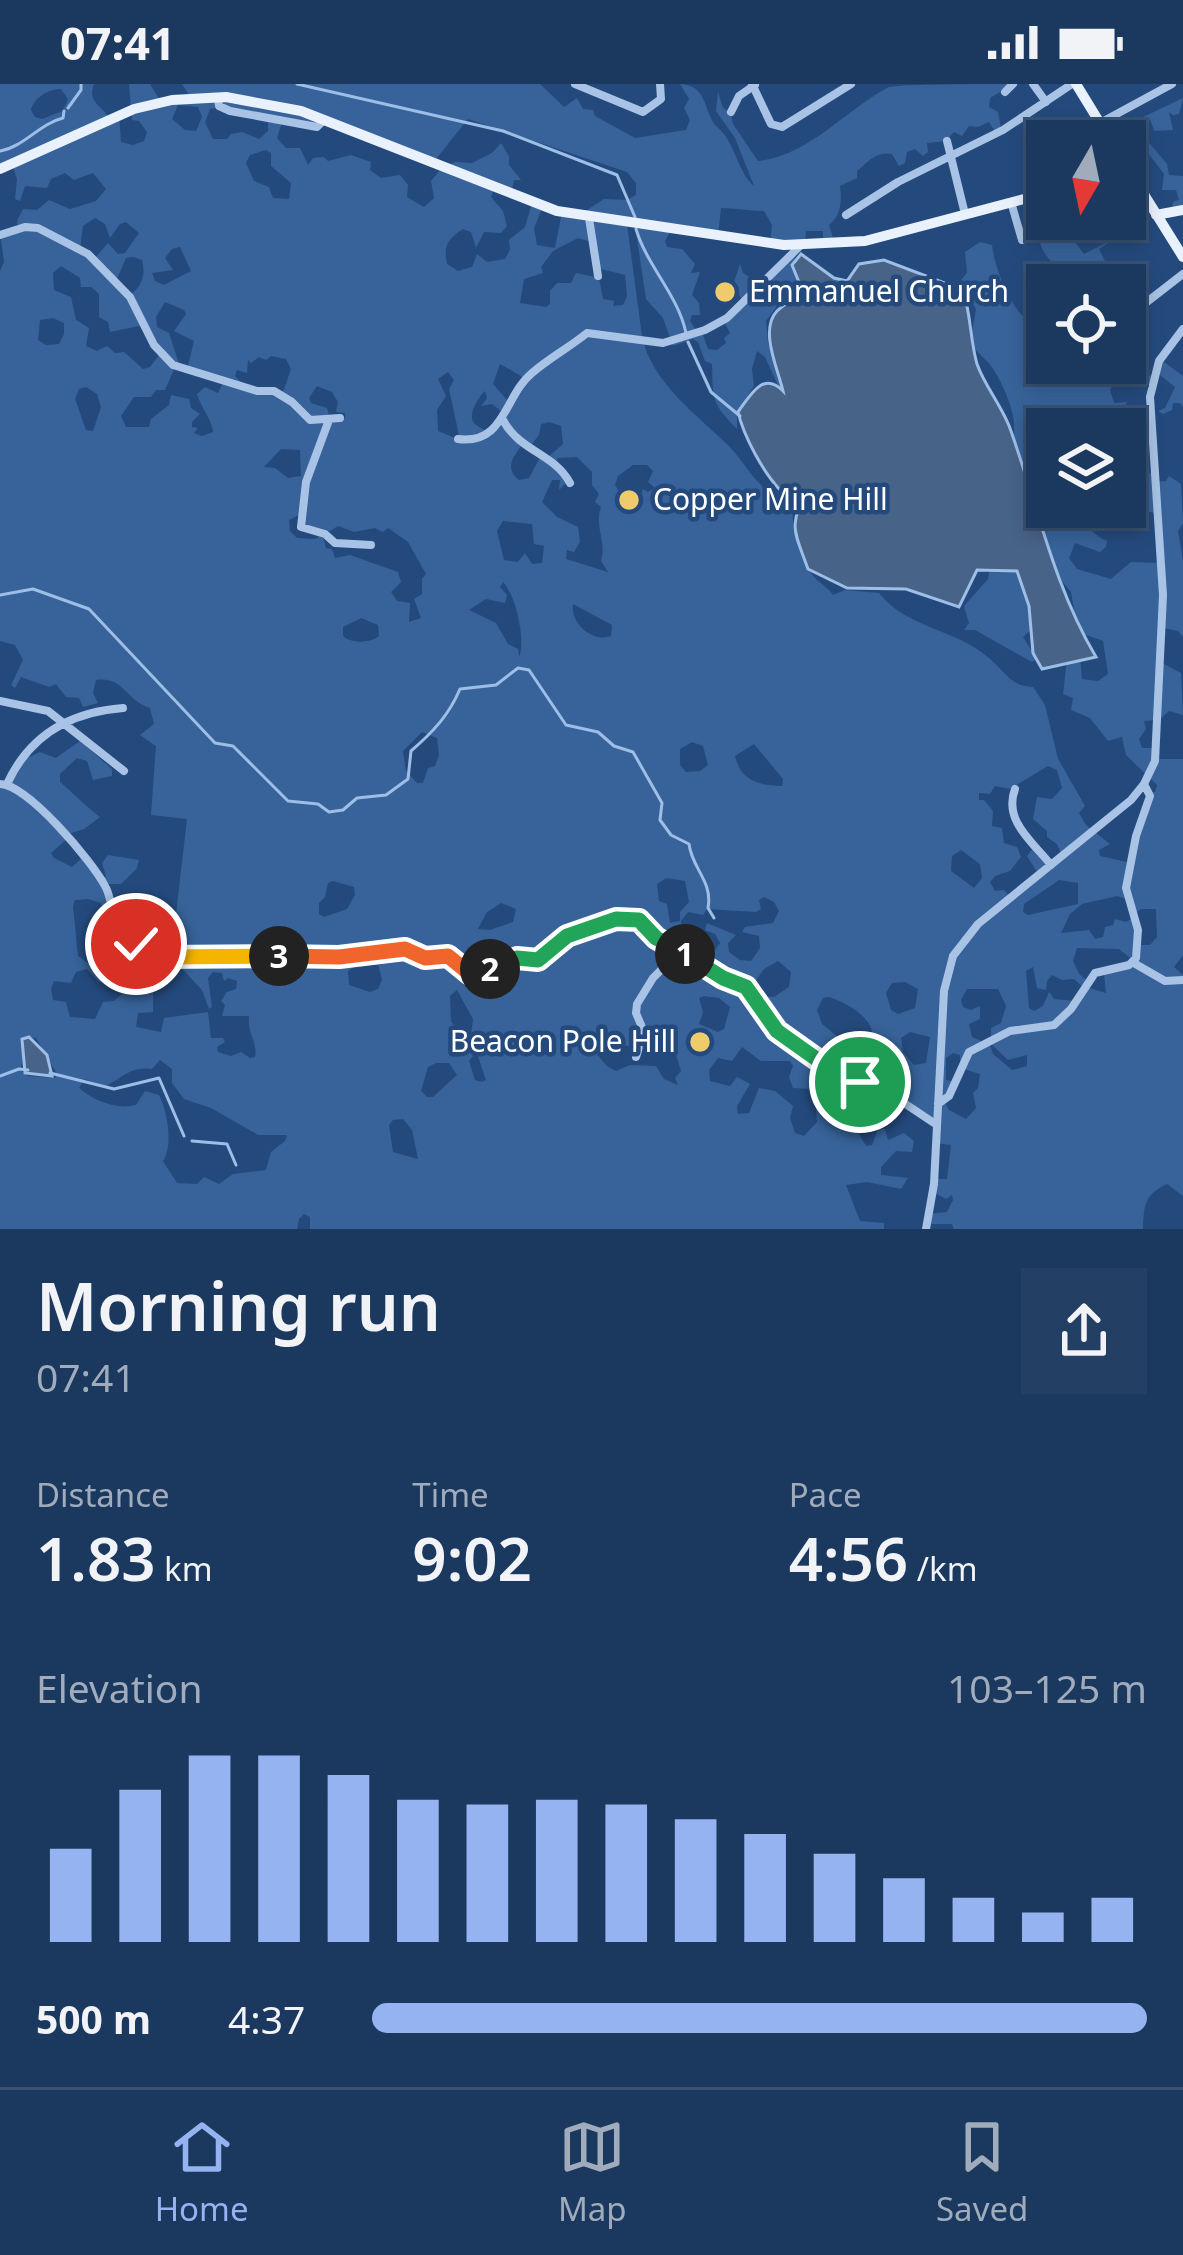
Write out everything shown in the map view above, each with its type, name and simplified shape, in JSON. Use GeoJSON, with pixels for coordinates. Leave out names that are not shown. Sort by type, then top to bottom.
{"type":"FeatureCollection","features":[{"type":"Feature","properties":{"kind":"main road"},"geometry":{"type":"LineString","coordinates":[[1077,85],[1098,120]]}},
{"type":"Feature","properties":{"kind":"main road"},"geometry":{"type":"LineString","coordinates":[[0,169],[134,109],[218,97],[282,105],[522,200],[589,218],[800,246],[865,241],[1026,198]]}},
{"type":"Feature","properties":{"kind":"main road"},"geometry":{"type":"LineString","coordinates":[[1146,199],[1183,257]]}},
{"type":"Feature","properties":{"kind":"main road"},"geometry":{"type":"LineString","coordinates":[[1156,214],[1183,210]]}},
{"type":"Feature","properties":{"kind":"street"},"geometry":{"type":"LineString","coordinates":[[575,84],[641,112],[661,99],[660,84]]}},
{"type":"Feature","properties":{"kind":"street"},"geometry":{"type":"LineString","coordinates":[[731,112],[739,96],[754,85],[771,124],[782,128],[851,84]]}},
{"type":"Feature","properties":{"kind":"street"},"geometry":{"type":"LineString","coordinates":[[1034,84],[1046,102]]}},
{"type":"Feature","properties":{"kind":"street"},"geometry":{"type":"LineString","coordinates":[[1106,120],[1172,84]]}},
{"type":"Feature","properties":{"kind":"street"},"geometry":{"type":"LineString","coordinates":[[846,215],[1077,85]]}},
{"type":"Feature","properties":{"kind":"street"},"geometry":{"type":"LineString","coordinates":[[946,141],[965,214]]}},
{"type":"Feature","properties":{"kind":"street"},"geometry":{"type":"LineString","coordinates":[[1011,202],[1022,240]]}},
{"type":"Feature","properties":{"kind":"street"},"geometry":{"type":"LineString","coordinates":[[589,218],[598,275]]}},
{"type":"Feature","properties":{"kind":"street"},"geometry":{"type":"LineString","coordinates":[[0,235],[22,227],[38,228],[96,259],[130,296],[154,345],[176,367],[280,394],[310,420],[335,418],[306,482],[301,527],[325,534],[334,543],[371,545]]}},
{"type":"Feature","properties":{"kind":"street"},"geometry":{"type":"LineString","coordinates":[[458,439],[478,439],[503,418],[528,376],[587,333],[663,343],[702,332],[727,318],[800,246]]}},
{"type":"Feature","properties":{"kind":"street"},"geometry":{"type":"LineString","coordinates":[[1146,303],[1183,274]]}},
{"type":"Feature","properties":{"kind":"street"},"geometry":{"type":"LineString","coordinates":[[926,1229],[944,991],[953,956],[978,924],[1144,784],[1158,742],[1163,621],[1150,397],[1159,361],[1183,329]]}},
{"type":"Feature","properties":{"kind":"street"},"geometry":{"type":"LineString","coordinates":[[503,418],[520,443],[556,465],[570,483]]}},
{"type":"Feature","properties":{"kind":"street"},"geometry":{"type":"LineString","coordinates":[[0,701],[48,712],[124,771]]}},
{"type":"Feature","properties":{"kind":"street"},"geometry":{"type":"LineString","coordinates":[[123,708],[77,714],[64,722],[26,752],[4,784],[33,802],[80,852],[106,888],[119,922],[136,944],[160,957],[332,957],[407,949],[425,958],[448,956],[465,973],[476,975],[510,960],[538,960],[567,936],[632,917],[656,938],[746,987],[770,1024],[832,1071],[884,1089],[937,1125]]}},
{"type":"Feature","properties":{"kind":"street"},"geometry":{"type":"LineString","coordinates":[[1132,962],[1139,938],[1125,892],[1150,796],[1144,784]]}},
{"type":"Feature","properties":{"kind":"street"},"geometry":{"type":"LineString","coordinates":[[1015,789],[1012,815],[1051,866]]}},
{"type":"Feature","properties":{"kind":"street"},"geometry":{"type":"LineString","coordinates":[[636,1057],[644,1037],[637,1004],[658,972],[680,952]]}},
{"type":"Feature","properties":{"kind":"street"},"geometry":{"type":"LineString","coordinates":[[938,1104],[949,1096],[971,1051],[1010,1031],[1054,1025],[1095,974],[1132,962],[1163,980],[1183,980]]}},
{"type":"Feature","properties":{"kind":"shaded area"},"geometry":{"type":"Polygon","coordinates":[[[0,84],[94,84],[94,99],[109,118],[119,115],[121,142],[133,145],[144,141],[147,132],[132,120],[129,84],[150,84],[159,99],[189,95],[182,84],[540,84],[564,107],[577,98],[583,109],[593,110],[595,116],[635,138],[686,130],[690,120],[684,108],[689,99],[680,84],[701,95],[754,186],[735,138],[716,111],[718,92],[723,108],[730,112],[758,161],[811,141],[889,87],[1013,84],[990,98],[989,107],[998,112],[1001,128],[996,133],[989,122],[969,126],[962,136],[954,132],[946,141],[927,143],[928,152],[923,156],[915,149],[907,152],[905,163],[899,166],[892,154],[877,155],[857,171],[857,178],[840,186],[840,208],[829,225],[835,244],[823,240],[823,231],[806,231],[805,245],[770,243],[772,225],[764,211],[721,208],[718,235],[672,229],[667,247],[682,249],[695,264],[691,273],[700,272],[692,295],[700,315],[692,315],[690,321],[702,332],[708,349],[717,350],[726,343],[724,338],[730,333],[724,321],[743,301],[733,285],[740,264],[743,273],[759,282],[796,255],[792,266],[803,293],[785,295],[766,321],[784,392],[757,351],[754,386],[737,412],[737,429],[718,406],[712,364],[705,361],[698,342],[693,339],[673,346],[663,318],[646,299],[635,225],[627,224],[642,336],[655,368],[677,397],[729,446],[761,485],[793,511],[802,557],[833,595],[845,590],[879,593],[903,614],[961,640],[1014,681],[1033,687],[1045,705],[1058,759],[1085,806],[1079,813],[1110,844],[1099,850],[1100,856],[1131,863],[1150,792],[1157,785],[1126,755],[1122,737],[1108,741],[1090,718],[1071,710],[1073,698],[1063,694],[1067,659],[1080,656],[1082,679],[1098,681],[1108,674],[1103,641],[1078,632],[1071,592],[1057,575],[1042,534],[1044,528],[1089,528],[1107,541],[1106,547],[1100,552],[1075,543],[1069,558],[1077,569],[1111,579],[1131,562],[1160,563],[1156,513],[1146,511],[1146,474],[1153,473],[1156,482],[1169,476],[1181,484],[1183,523],[1178,531],[1183,637],[1163,628],[1162,663],[1181,673],[1183,715],[1169,711],[1159,720],[1144,721],[1146,729],[1139,739],[1142,748],[1153,748],[1156,759],[1183,759],[1183,955],[1174,967],[1183,975],[1183,1196],[1167,1184],[1154,1192],[1145,1207],[1143,1229],[954,1229],[952,1224],[927,1224],[929,1214],[947,1212],[953,1200],[952,1195],[946,1199],[933,1192],[934,1179],[947,1179],[951,1145],[936,1143],[937,1125],[900,1100],[894,1113],[865,1111],[852,1122],[866,1146],[872,1145],[878,1129],[885,1129],[888,1140],[904,1133],[914,1141],[912,1152],[896,1151],[881,1167],[881,1175],[908,1178],[901,1189],[867,1182],[846,1185],[860,1221],[884,1223],[884,1229],[310,1229],[310,1217],[304,1214],[297,1229],[0,1229],[0,780],[3,784],[19,762],[40,752],[56,758],[80,741],[112,769],[112,776],[93,780],[87,761],[77,758],[60,774],[60,782],[100,817],[65,835],[67,839],[51,853],[72,867],[83,857],[101,880],[106,876],[102,863],[108,855],[139,860],[121,884],[105,884],[119,923],[154,955],[153,1012],[138,1013],[136,1027],[161,1032],[164,1018],[208,1012],[211,1038],[225,1042],[217,1047],[218,1052],[231,1056],[241,1052],[250,1058],[256,1052],[249,1016],[222,1016],[225,1005],[221,1001],[236,989],[237,981],[224,981],[222,973],[213,972],[208,978],[209,1009],[202,990],[171,957],[187,819],[151,815],[156,746],[140,735],[154,724],[150,708],[105,680],[96,680],[93,693],[98,703],[83,707],[79,698],[66,697],[56,684],[49,687],[21,677],[15,688],[11,685],[23,660],[15,645],[0,641],[0,271],[4,262],[0,232],[18,229],[23,209],[37,210],[49,200],[70,209],[96,201],[106,189],[93,173],[74,180],[65,173],[51,179],[47,188],[25,186],[20,201],[15,199],[17,179],[12,164],[0,169],[0,84]],[[61,89],[52,90],[32,106],[35,117],[63,111],[68,99],[61,89]],[[178,105],[172,119],[185,130],[196,131],[202,117],[198,107],[178,105]],[[219,107],[210,109],[205,122],[213,139],[242,132],[259,139],[268,131],[268,120],[219,107]],[[468,119],[436,159],[355,132],[282,122],[277,138],[286,148],[300,148],[308,165],[313,158],[328,161],[351,155],[371,162],[370,170],[381,178],[400,175],[408,185],[407,197],[424,207],[434,198],[431,181],[442,168],[455,162],[472,163],[501,143],[521,180],[514,180],[512,190],[494,188],[491,197],[503,211],[507,226],[501,233],[484,232],[476,248],[471,232],[463,229],[454,236],[446,257],[447,264],[458,271],[472,267],[477,254],[487,262],[505,259],[509,240],[525,227],[532,203],[543,206],[534,228],[537,245],[555,248],[562,212],[587,210],[604,199],[627,200],[636,195],[636,183],[627,172],[468,119]],[[271,153],[250,155],[246,163],[254,181],[269,187],[273,198],[289,199],[291,183],[271,166],[271,153]],[[95,218],[83,226],[80,249],[95,258],[108,243],[118,254],[125,253],[139,233],[126,222],[110,238],[105,224],[95,218]],[[578,238],[553,251],[541,267],[543,273],[524,279],[520,303],[546,307],[557,283],[571,283],[576,273],[599,278],[603,299],[614,301],[613,306],[623,305],[627,296],[625,275],[597,268],[592,242],[578,238]],[[180,247],[165,258],[173,270],[152,273],[164,285],[191,271],[180,247]],[[133,257],[126,258],[116,281],[129,296],[143,276],[142,260],[133,257]],[[61,266],[53,273],[54,290],[71,297],[76,320],[89,328],[86,346],[124,352],[143,369],[160,354],[144,325],[110,332],[108,322],[99,317],[99,294],[91,287],[81,287],[80,278],[61,266]],[[165,302],[156,317],[157,327],[169,333],[179,364],[188,366],[194,341],[174,331],[184,310],[165,302]],[[40,320],[38,340],[59,344],[64,323],[40,320]],[[286,359],[248,360],[247,373],[237,370],[235,376],[242,383],[282,395],[291,369],[286,359]],[[500,364],[493,384],[507,400],[526,379],[500,364]],[[175,367],[165,390],[156,390],[151,397],[134,397],[121,416],[126,427],[149,427],[151,419],[169,405],[171,395],[189,399],[191,408],[200,414],[192,422],[198,428],[194,433],[202,436],[213,432],[197,394],[205,387],[218,393],[225,379],[175,367]],[[448,372],[438,379],[446,396],[437,410],[438,431],[460,440],[449,389],[454,380],[448,372]],[[317,386],[309,398],[327,408],[330,419],[345,418],[345,413],[336,412],[338,402],[332,392],[317,386]],[[86,387],[79,389],[75,399],[86,430],[93,431],[101,407],[97,394],[86,387]],[[485,391],[473,420],[489,433],[505,414],[492,404],[481,406],[487,398],[485,391]],[[541,424],[528,449],[521,446],[511,463],[519,480],[529,478],[541,456],[546,459],[563,444],[561,426],[541,424]],[[281,449],[264,467],[275,468],[288,478],[301,476],[300,450],[281,449]],[[577,457],[558,458],[554,464],[568,481],[559,490],[560,480],[552,480],[542,502],[557,517],[578,527],[580,542],[574,552],[567,550],[566,559],[608,572],[601,561],[601,507],[595,502],[599,494],[592,485],[592,472],[577,457]],[[633,465],[618,476],[615,485],[624,499],[640,497],[643,489],[655,488],[648,482],[653,471],[647,465],[633,465]],[[299,515],[289,520],[297,538],[316,539],[322,534],[335,558],[350,555],[398,572],[401,582],[391,592],[397,601],[410,603],[409,622],[421,618],[414,599],[422,594],[426,574],[408,542],[388,528],[383,532],[375,528],[354,532],[338,526],[330,531],[306,529],[299,515]],[[503,521],[497,531],[504,560],[518,562],[525,553],[532,564],[542,563],[544,546],[534,544],[532,524],[503,521]],[[503,582],[505,603],[486,599],[469,610],[496,623],[508,644],[518,649],[519,657],[518,618],[503,582]],[[573,604],[579,624],[597,637],[611,636],[612,625],[573,604]],[[361,618],[343,627],[347,639],[371,640],[379,636],[378,625],[361,618]],[[422,732],[403,751],[406,771],[423,783],[439,755],[437,738],[422,732]],[[692,742],[680,749],[680,765],[686,772],[708,765],[703,746],[692,742]],[[754,744],[735,756],[752,780],[782,786],[783,779],[754,744]],[[1048,766],[1010,789],[995,786],[990,794],[979,793],[979,800],[993,811],[992,826],[1002,828],[1004,843],[1017,847],[1021,857],[1010,871],[990,882],[995,891],[1004,890],[1010,897],[1039,875],[1027,856],[1033,848],[1050,865],[1062,856],[1047,831],[1033,819],[1037,797],[1052,799],[1062,788],[1057,770],[1048,766]],[[961,850],[952,856],[951,871],[974,888],[982,878],[980,864],[961,850]],[[666,878],[657,884],[670,923],[680,921],[680,912],[689,902],[685,881],[666,878]],[[1059,880],[1024,904],[1023,912],[1028,915],[1078,904],[1078,883],[1059,880]],[[328,883],[319,914],[324,917],[347,909],[354,887],[328,883]],[[1117,896],[1082,904],[1070,914],[1061,933],[1089,930],[1095,939],[1103,937],[1105,927],[1115,919],[1126,922],[1134,917],[1140,945],[1150,945],[1157,937],[1156,909],[1134,914],[1126,899],[1117,896]],[[764,897],[756,912],[707,909],[703,915],[688,912],[681,921],[684,951],[705,964],[720,943],[705,930],[707,923],[736,935],[728,943],[729,952],[751,961],[760,948],[759,936],[742,932],[745,927],[773,923],[779,911],[764,897]],[[75,900],[78,956],[90,964],[100,953],[108,955],[114,950],[108,943],[101,903],[75,900]],[[501,903],[487,912],[478,929],[490,930],[513,922],[516,909],[501,903]],[[1077,948],[1073,961],[1088,981],[1086,987],[1106,993],[1104,974],[1134,961],[1119,949],[1077,948]],[[376,955],[358,956],[358,964],[348,971],[349,985],[370,992],[378,989],[382,980],[376,955]],[[778,961],[764,969],[749,990],[754,996],[774,997],[789,987],[791,972],[778,961]],[[1033,967],[1026,971],[1029,1008],[1034,1011],[1043,1006],[1049,992],[1054,999],[1075,1001],[1084,988],[1074,979],[1052,975],[1046,990],[1037,988],[1033,967]],[[87,969],[76,972],[71,983],[54,981],[53,1000],[66,1002],[70,1017],[95,1019],[103,1002],[114,1001],[124,992],[117,985],[99,982],[87,969]],[[905,982],[892,983],[886,993],[891,1010],[898,1014],[915,1008],[918,989],[905,982]],[[967,989],[963,1007],[980,1006],[980,1019],[969,1024],[972,1037],[990,1045],[993,1054],[1012,1070],[1027,1066],[1027,1055],[1008,1060],[991,1044],[991,1028],[1001,1023],[1006,1006],[998,989],[967,989]],[[457,990],[450,996],[451,1021],[473,1056],[469,1061],[475,1080],[482,1082],[486,1080],[471,1036],[473,1019],[457,990]],[[699,998],[703,1012],[699,1024],[718,1032],[724,1029],[730,1007],[719,998],[699,998]],[[823,998],[817,1010],[822,1024],[838,1037],[842,1065],[857,1073],[876,1068],[880,1058],[872,1047],[867,1022],[854,1009],[823,998]],[[910,1032],[901,1038],[903,1052],[914,1065],[926,1063],[930,1037],[910,1032]],[[24,1037],[21,1071],[28,1076],[55,1078],[36,1038],[24,1037]],[[600,1041],[596,1049],[616,1071],[630,1065],[656,1066],[664,1079],[678,1085],[675,1078],[681,1071],[676,1054],[665,1049],[600,1041]],[[742,1047],[732,1061],[718,1058],[709,1070],[710,1081],[730,1086],[737,1077],[750,1084],[737,1106],[738,1114],[749,1113],[759,1088],[775,1091],[793,1106],[790,1118],[795,1133],[804,1136],[817,1122],[816,1109],[822,1102],[810,1089],[793,1088],[790,1061],[761,1061],[742,1047]],[[953,1053],[946,1058],[946,1080],[956,1082],[945,1103],[966,1119],[976,1108],[973,1093],[980,1074],[961,1068],[960,1055],[953,1053]],[[160,1060],[152,1069],[138,1069],[106,1086],[84,1079],[79,1088],[121,1106],[136,1105],[145,1091],[159,1095],[168,1129],[163,1161],[177,1183],[197,1184],[204,1177],[219,1184],[233,1174],[266,1170],[271,1152],[285,1141],[287,1135],[258,1135],[211,1108],[184,1099],[172,1083],[172,1069],[160,1060]],[[449,1063],[428,1067],[421,1091],[433,1097],[457,1075],[449,1063]],[[403,1119],[393,1120],[389,1125],[393,1152],[418,1159],[412,1130],[403,1119]]]}},
{"type":"Feature","properties":{"kind":"shaded area"},"geometry":{"type":"Polygon","coordinates":[[[1183,98],[1179,114],[1169,112],[1173,130],[1154,131],[1150,119],[1137,120],[1183,98]]]}},
{"type":"Feature","properties":{"kind":"shaded area"},"geometry":{"type":"Polygon","coordinates":[[[1146,139],[1167,164],[1169,175],[1183,176],[1183,209],[1172,210],[1173,202],[1179,200],[1176,190],[1162,190],[1164,174],[1146,150],[1146,139]]]}},
{"type":"Feature","properties":{"kind":"shaded area"},"geometry":{"type":"Polygon","coordinates":[[[1040,240],[1074,240],[1084,254],[1112,240],[1099,249],[1105,264],[1054,264],[1040,240]]]}},
{"type":"Feature","properties":{"kind":"shaded area"},"geometry":{"type":"Polygon","coordinates":[[[980,242],[992,245],[1003,283],[1026,320],[1026,384],[1113,384],[1114,403],[1127,402],[1123,408],[1026,408],[1024,479],[1011,442],[1013,415],[1006,393],[991,366],[970,343],[976,309],[966,292],[955,287],[967,273],[965,252],[980,242]]]}},
{"type":"Feature","properties":{"kind":"shaded area"},"geometry":{"type":"Polygon","coordinates":[[[801,254],[834,278],[847,281],[859,264],[884,260],[963,290],[977,364],[1008,422],[1026,477],[1026,528],[1043,528],[1058,575],[1096,657],[1042,669],[1033,653],[1029,606],[1017,571],[977,570],[959,607],[906,589],[847,588],[808,569],[795,531],[803,493],[781,491],[774,483],[749,443],[738,412],[763,384],[783,391],[770,328],[777,311],[803,292],[792,265],[801,254]]]}},
{"type":"Feature","properties":{"kind":"shaded area"},"geometry":{"type":"Polygon","coordinates":[[[1160,359],[1183,376],[1183,407],[1173,403],[1172,410],[1163,414],[1158,411],[1165,408],[1175,387],[1155,371],[1160,359]]]}},
{"type":"Feature","properties":{"kind":"shaded area"},"geometry":{"type":"Polygon","coordinates":[[[1024,564],[1034,627],[1023,637],[1037,659],[1032,662],[975,630],[964,630],[969,623],[964,606],[988,579],[990,566],[1024,564]]]}},
{"type":"Feature","properties":{"kind":"shaded area"},"geometry":{"type":"Polygon","coordinates":[[[29,1037],[47,1055],[52,1076],[25,1073],[22,1039],[29,1037]]]}},
{"type":"Feature","properties":{"kind":"waterway"},"geometry":{"type":"LineString","coordinates":[[68,108],[81,84]]}},
{"type":"Feature","properties":{"kind":"waterway"},"geometry":{"type":"LineString","coordinates":[[297,84],[503,131],[617,175],[635,217]]}},
{"type":"Feature","properties":{"kind":"waterway"},"geometry":{"type":"LineString","coordinates":[[0,151],[63,118],[64,111]]}},
{"type":"Feature","properties":{"kind":"waterway"},"geometry":{"type":"LineString","coordinates":[[636,229],[686,333]]}},
{"type":"Feature","properties":{"kind":"waterway"},"geometry":{"type":"LineString","coordinates":[[688,342],[711,392],[740,416]]}},
{"type":"Feature","properties":{"kind":"waterway"},"geometry":{"type":"LineString","coordinates":[[0,595],[33,589],[89,609],[215,743],[233,746],[288,801],[318,804],[329,812],[343,810],[357,798],[386,795],[408,779],[411,751],[440,723],[460,689],[496,685],[518,668],[529,670],[566,725],[598,732],[614,746],[633,752],[662,803],[660,820],[671,835],[689,844],[714,918]]}},
{"type":"Feature","properties":{"kind":"waterway"},"geometry":{"type":"LineString","coordinates":[[0,1076],[28,1070]]}},
{"type":"Feature","properties":{"kind":"waterway"},"geometry":{"type":"LineString","coordinates":[[50,1073],[114,1089],[159,1078],[184,1136]]}},
{"type":"Feature","properties":{"kind":"waterway"},"geometry":{"type":"LineString","coordinates":[[192,1141],[227,1144],[236,1165]]}},
{"type":"Feature","properties":{"kind":"place","name":"Emmanuel Church"},"geometry":{"type":"Point","coordinates":[725,292]}},
{"type":"Feature","properties":{"kind":"place","name":"Copper Mine Hill"},"geometry":{"type":"Point","coordinates":[629,500]}},
{"type":"Feature","properties":{"kind":"place","name":"Beacon Pole Hill"},"geometry":{"type":"Point","coordinates":[700,1042]}},
{"type":"Feature","properties":{"kind":"route"},"geometry":{"type":"LineString","coordinates":[[136,944],[169,958],[332,957],[407,949],[425,958],[448,956],[465,973],[476,975],[510,960],[538,960],[567,936],[632,917],[658,940],[746,987],[777,1031],[839,1075],[860,1082]]}}]}
